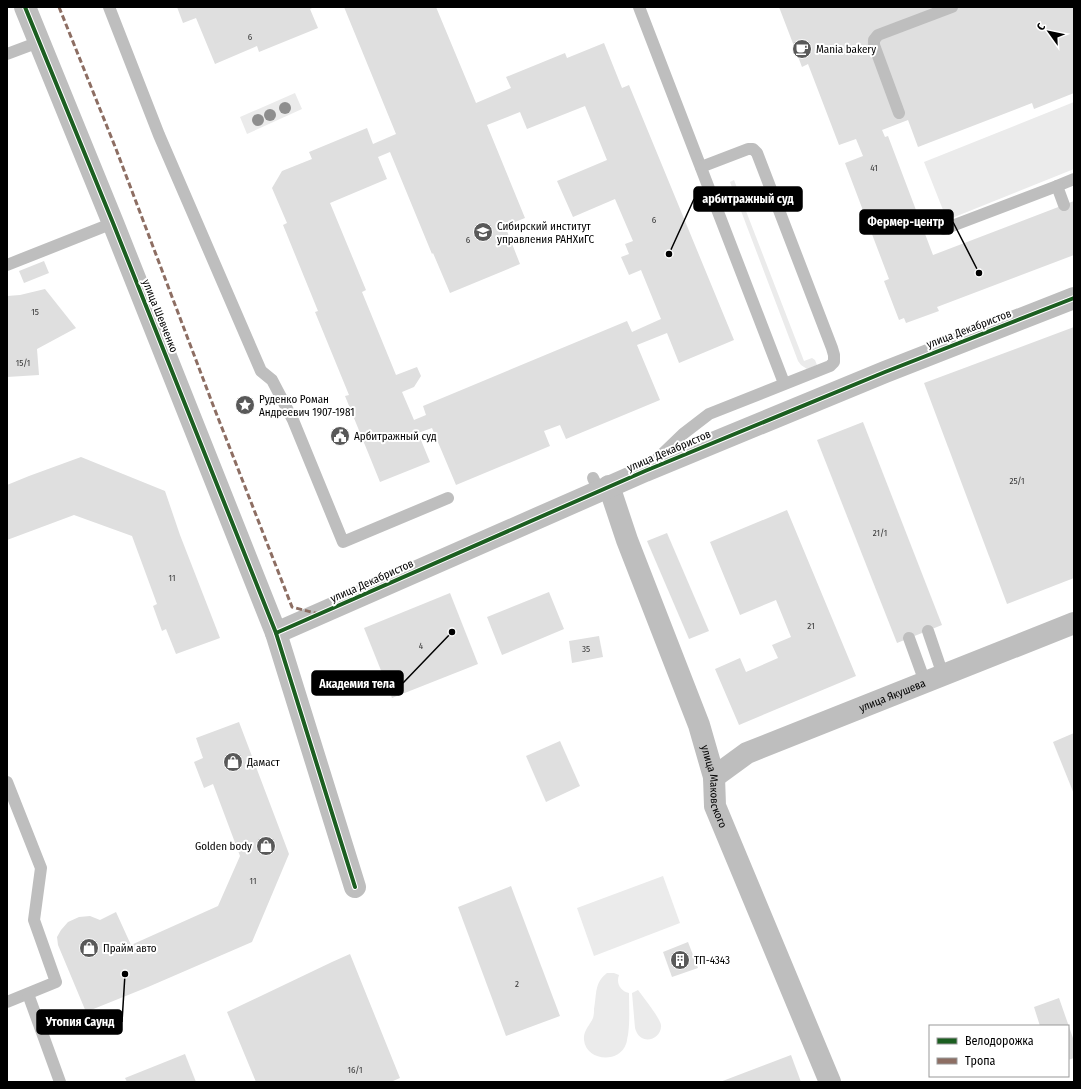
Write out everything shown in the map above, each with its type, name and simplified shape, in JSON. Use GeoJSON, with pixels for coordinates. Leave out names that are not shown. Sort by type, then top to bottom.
{"type":"FeatureCollection","features":[{"type":"Feature","properties":{"kind":"street","name":"улица Шевченко"},"geometry":{"type":"LineString","coordinates":[[25,7],[276,633],[355,887]]}},
{"type":"Feature","properties":{"kind":"street","name":"улица Декабристов"},"geometry":{"type":"LineString","coordinates":[[276,633],[600,485],[645,470],[885,372],[1074,298]]}},
{"type":"Feature","properties":{"kind":"street","name":"улица Маковского"},"geometry":{"type":"LineString","coordinates":[[600,485],[627,540],[699,725],[714,777],[715,806],[830,1082]]}},
{"type":"Feature","properties":{"kind":"street","name":"улица Якушева"},"geometry":{"type":"LineString","coordinates":[[714,777],[748,753],[1074,623]]}},
{"type":"Feature","properties":{"kind":"lane"},"geometry":{"type":"LineString","coordinates":[[109,7],[159,135],[260,371],[272,380],[293,420],[343,542],[448,498]]}},
{"type":"Feature","properties":{"kind":"lane"},"geometry":{"type":"LineString","coordinates":[[639,7],[784,384]]}},
{"type":"Feature","properties":{"kind":"lane"},"geometry":{"type":"LineString","coordinates":[[899,113],[874,45],[874,40],[878,35],[952,7]]}},
{"type":"Feature","properties":{"kind":"lane"},"geometry":{"type":"LineString","coordinates":[[7,54],[39,42]]}},
{"type":"Feature","properties":{"kind":"lane"},"geometry":{"type":"LineString","coordinates":[[645,470],[683,434],[709,414],[830,366],[834,362],[834,355],[757,153],[754,149],[748,148],[701,166]]}},
{"type":"Feature","properties":{"kind":"lane"},"geometry":{"type":"LineString","coordinates":[[944,229],[1074,179]]}},
{"type":"Feature","properties":{"kind":"lane"},"geometry":{"type":"LineString","coordinates":[[1057,186],[1064,205]]}},
{"type":"Feature","properties":{"kind":"lane"},"geometry":{"type":"LineString","coordinates":[[7,265],[113,224]]}},
{"type":"Feature","properties":{"kind":"lane"},"geometry":{"type":"LineString","coordinates":[[928,631],[934,679]]}},
{"type":"Feature","properties":{"kind":"lane"},"geometry":{"type":"LineString","coordinates":[[909,638],[934,679]]}},
{"type":"Feature","properties":{"kind":"lane"},"geometry":{"type":"LineString","coordinates":[[7,782],[42,868],[34,920],[56,982],[7,1002]]}},
{"type":"Feature","properties":{"kind":"lane"},"geometry":{"type":"LineString","coordinates":[[28,994],[60,1082]]}},
{"type":"Feature","properties":{"kind":"shaded area"},"geometry":{"type":"Polygon","coordinates":[[[295,93],[302,109],[247,134],[240,117],[295,93]]]}},
{"type":"Feature","properties":{"kind":"shaded area"},"geometry":{"type":"Polygon","coordinates":[[[1074,102],[1074,169],[947,220],[924,162],[1074,102]]]}},
{"type":"Feature","properties":{"kind":"shaded area"},"geometry":{"type":"Polygon","coordinates":[[[734,180],[804,361],[812,358],[815,360],[817,365],[807,369],[798,361],[730,182],[734,180]]]}},
{"type":"Feature","properties":{"kind":"shaded area"},"geometry":{"type":"Polygon","coordinates":[[[663,876],[680,923],[594,956],[577,908],[663,876]]]}},
{"type":"Feature","properties":{"kind":"shaded area"},"geometry":{"type":"Polygon","coordinates":[[[607,973],[619,975],[618,984],[621,989],[629,993],[629,1024],[627,1042],[622,1050],[617,1055],[603,1057],[596,1056],[590,1052],[586,1047],[584,1037],[592,1021],[598,985],[607,973]]]}},
{"type":"Feature","properties":{"kind":"shaded area"},"geometry":{"type":"Polygon","coordinates":[[[638,990],[660,1022],[660,1030],[655,1038],[641,1038],[635,1028],[632,993],[638,990]]]}},
{"type":"Feature","properties":{"kind":"building"},"geometry":{"type":"Polygon","coordinates":[[[177,7],[314,7],[310,9],[318,28],[259,52],[257,46],[215,64],[196,18],[183,23],[177,7]]]}},
{"type":"Feature","properties":{"kind":"building"},"geometry":{"type":"Polygon","coordinates":[[[344,7],[436,7],[476,103],[511,88],[506,77],[565,53],[567,58],[604,43],[622,88],[629,85],[734,340],[679,363],[667,333],[637,345],[660,400],[566,439],[560,425],[544,431],[550,446],[456,485],[432,428],[418,433],[430,462],[380,482],[345,396],[349,395],[315,312],[318,311],[283,225],[287,223],[272,188],[282,171],[312,159],[309,152],[367,128],[373,144],[396,134],[344,7]],[[585,106],[527,129],[520,112],[487,125],[525,218],[505,226],[520,264],[450,293],[433,253],[432,254],[390,152],[378,157],[387,179],[330,203],[366,290],[362,292],[396,375],[417,367],[421,376],[414,387],[402,392],[414,420],[426,415],[423,406],[627,321],[632,332],[661,319],[641,270],[629,275],[621,257],[629,254],[625,244],[633,241],[615,199],[573,217],[557,181],[607,160],[585,106]]]}},
{"type":"Feature","properties":{"kind":"building"},"geometry":{"type":"Polygon","coordinates":[[[779,7],[1074,7],[1074,93],[1034,109],[1032,103],[918,147],[908,120],[882,130],[885,137],[888,136],[933,255],[1074,201],[1074,255],[937,307],[939,311],[906,323],[904,318],[899,320],[884,281],[889,279],[845,163],[863,156],[856,139],[839,145],[808,64],[802,67],[779,7]]]}},
{"type":"Feature","properties":{"kind":"building"},"geometry":{"type":"Polygon","coordinates":[[[44,261],[49,273],[24,283],[19,271],[44,261]]]}},
{"type":"Feature","properties":{"kind":"building"},"geometry":{"type":"Polygon","coordinates":[[[45,289],[76,328],[37,349],[39,375],[7,377],[7,296],[20,295],[45,289]]]}},
{"type":"Feature","properties":{"kind":"building"},"geometry":{"type":"Polygon","coordinates":[[[1074,327],[1074,578],[1007,604],[924,383],[1074,327]]]}},
{"type":"Feature","properties":{"kind":"building"},"geometry":{"type":"Polygon","coordinates":[[[863,422],[942,625],[897,643],[817,440],[863,422]]]}},
{"type":"Feature","properties":{"kind":"building"},"geometry":{"type":"Polygon","coordinates":[[[81,457],[165,491],[180,535],[220,638],[176,654],[166,629],[162,631],[153,606],[157,604],[132,536],[74,515],[7,540],[7,485],[81,457]]]}},
{"type":"Feature","properties":{"kind":"building"},"geometry":{"type":"Polygon","coordinates":[[[787,510],[856,676],[739,725],[715,669],[740,658],[746,672],[778,658],[772,645],[791,637],[776,600],[740,615],[710,542],[787,510]]]}},
{"type":"Feature","properties":{"kind":"building"},"geometry":{"type":"Polygon","coordinates":[[[667,533],[709,631],[689,639],[647,541],[667,533]]]}},
{"type":"Feature","properties":{"kind":"building"},"geometry":{"type":"Polygon","coordinates":[[[549,592],[564,629],[502,655],[487,617],[549,592]]]}},
{"type":"Feature","properties":{"kind":"building"},"geometry":{"type":"Polygon","coordinates":[[[450,593],[478,664],[392,698],[364,628],[450,593]]]}},
{"type":"Feature","properties":{"kind":"building"},"geometry":{"type":"Polygon","coordinates":[[[599,636],[603,657],[572,663],[569,641],[599,636]]]}},
{"type":"Feature","properties":{"kind":"building"},"geometry":{"type":"Polygon","coordinates":[[[239,722],[289,854],[252,942],[86,1012],[58,945],[57,937],[68,922],[79,917],[90,916],[100,920],[116,912],[131,945],[218,906],[240,856],[213,784],[204,788],[194,762],[203,758],[196,738],[239,722]]]}},
{"type":"Feature","properties":{"kind":"building"},"geometry":{"type":"Polygon","coordinates":[[[1074,733],[1074,794],[1053,742],[1074,733]]]}},
{"type":"Feature","properties":{"kind":"building"},"geometry":{"type":"Polygon","coordinates":[[[560,741],[580,786],[546,802],[526,756],[560,741]]]}},
{"type":"Feature","properties":{"kind":"building"},"geometry":{"type":"Polygon","coordinates":[[[511,886],[560,1016],[506,1036],[458,907],[511,886]]]}},
{"type":"Feature","properties":{"kind":"building","name":"ТП-4343"},"geometry":{"type":"Polygon","coordinates":[[[688,942],[698,968],[672,977],[663,952],[688,942]]]}},
{"type":"Feature","properties":{"kind":"building"},"geometry":{"type":"Polygon","coordinates":[[[350,954],[400,1078],[393,1082],[256,1082],[227,1012],[350,954]]]}},
{"type":"Feature","properties":{"kind":"building"},"geometry":{"type":"Polygon","coordinates":[[[1059,998],[1068,1025],[1040,1025],[1034,1007],[1059,998]]]}},
{"type":"Feature","properties":{"kind":"building"},"geometry":{"type":"Polygon","coordinates":[[[1069,1027],[1074,1041],[1074,1058],[1069,1060],[1069,1027]]]}},
{"type":"Feature","properties":{"kind":"building"},"geometry":{"type":"Polygon","coordinates":[[[185,1054],[196,1082],[127,1082],[125,1078],[185,1054]]]}},
{"type":"Feature","properties":{"kind":"building"},"geometry":{"type":"Polygon","coordinates":[[[791,1055],[801,1082],[720,1082],[791,1055]]]}},
{"type":"Feature","properties":{"kind":"marked path"},"geometry":{"type":"LineString","coordinates":[[59,7],[116,149],[213,405],[292,607],[319,614]]}},
{"type":"Feature","properties":{"kind":"cycle path"},"geometry":{"type":"LineString","coordinates":[[25,7],[113,223],[276,633],[355,887]]}},
{"type":"Feature","properties":{"kind":"cycle path"},"geometry":{"type":"LineString","coordinates":[[276,633],[645,471],[885,372],[1074,298]]}},
{"type":"Feature","properties":{"kind":"place","name":"Mania bakery"},"geometry":{"type":"Point","coordinates":[802,49]}},
{"type":"Feature","properties":{"kind":"place","name":"Сибирский институт управления РАНХиГС"},"geometry":{"type":"Point","coordinates":[483,232]}},
{"type":"Feature","properties":{"kind":"place","name":"арбитражный суд"},"geometry":{"type":"Point","coordinates":[669,254]}},
{"type":"Feature","properties":{"kind":"place","name":"Фермер-центр"},"geometry":{"type":"Point","coordinates":[979,273]}},
{"type":"Feature","properties":{"kind":"place","name":"Руденко Роман Андреевич 1907-1981"},"geometry":{"type":"Point","coordinates":[245,405]}},
{"type":"Feature","properties":{"kind":"place","name":"Арбитражный суд"},"geometry":{"type":"Point","coordinates":[340,436]}},
{"type":"Feature","properties":{"kind":"place","name":"Академия тела"},"geometry":{"type":"Point","coordinates":[452,632]}},
{"type":"Feature","properties":{"kind":"place","name":"Дамаст"},"geometry":{"type":"Point","coordinates":[233,762]}},
{"type":"Feature","properties":{"kind":"place","name":"Golden body"},"geometry":{"type":"Point","coordinates":[266,846]}},
{"type":"Feature","properties":{"kind":"place","name":"Прайм авто"},"geometry":{"type":"Point","coordinates":[89,948]}},
{"type":"Feature","properties":{"kind":"place","name":"ТП-4343"},"geometry":{"type":"Point","coordinates":[680,960]}},
{"type":"Feature","properties":{"kind":"place","name":"Утопия Саунд"},"geometry":{"type":"Point","coordinates":[125,974]}}]}
